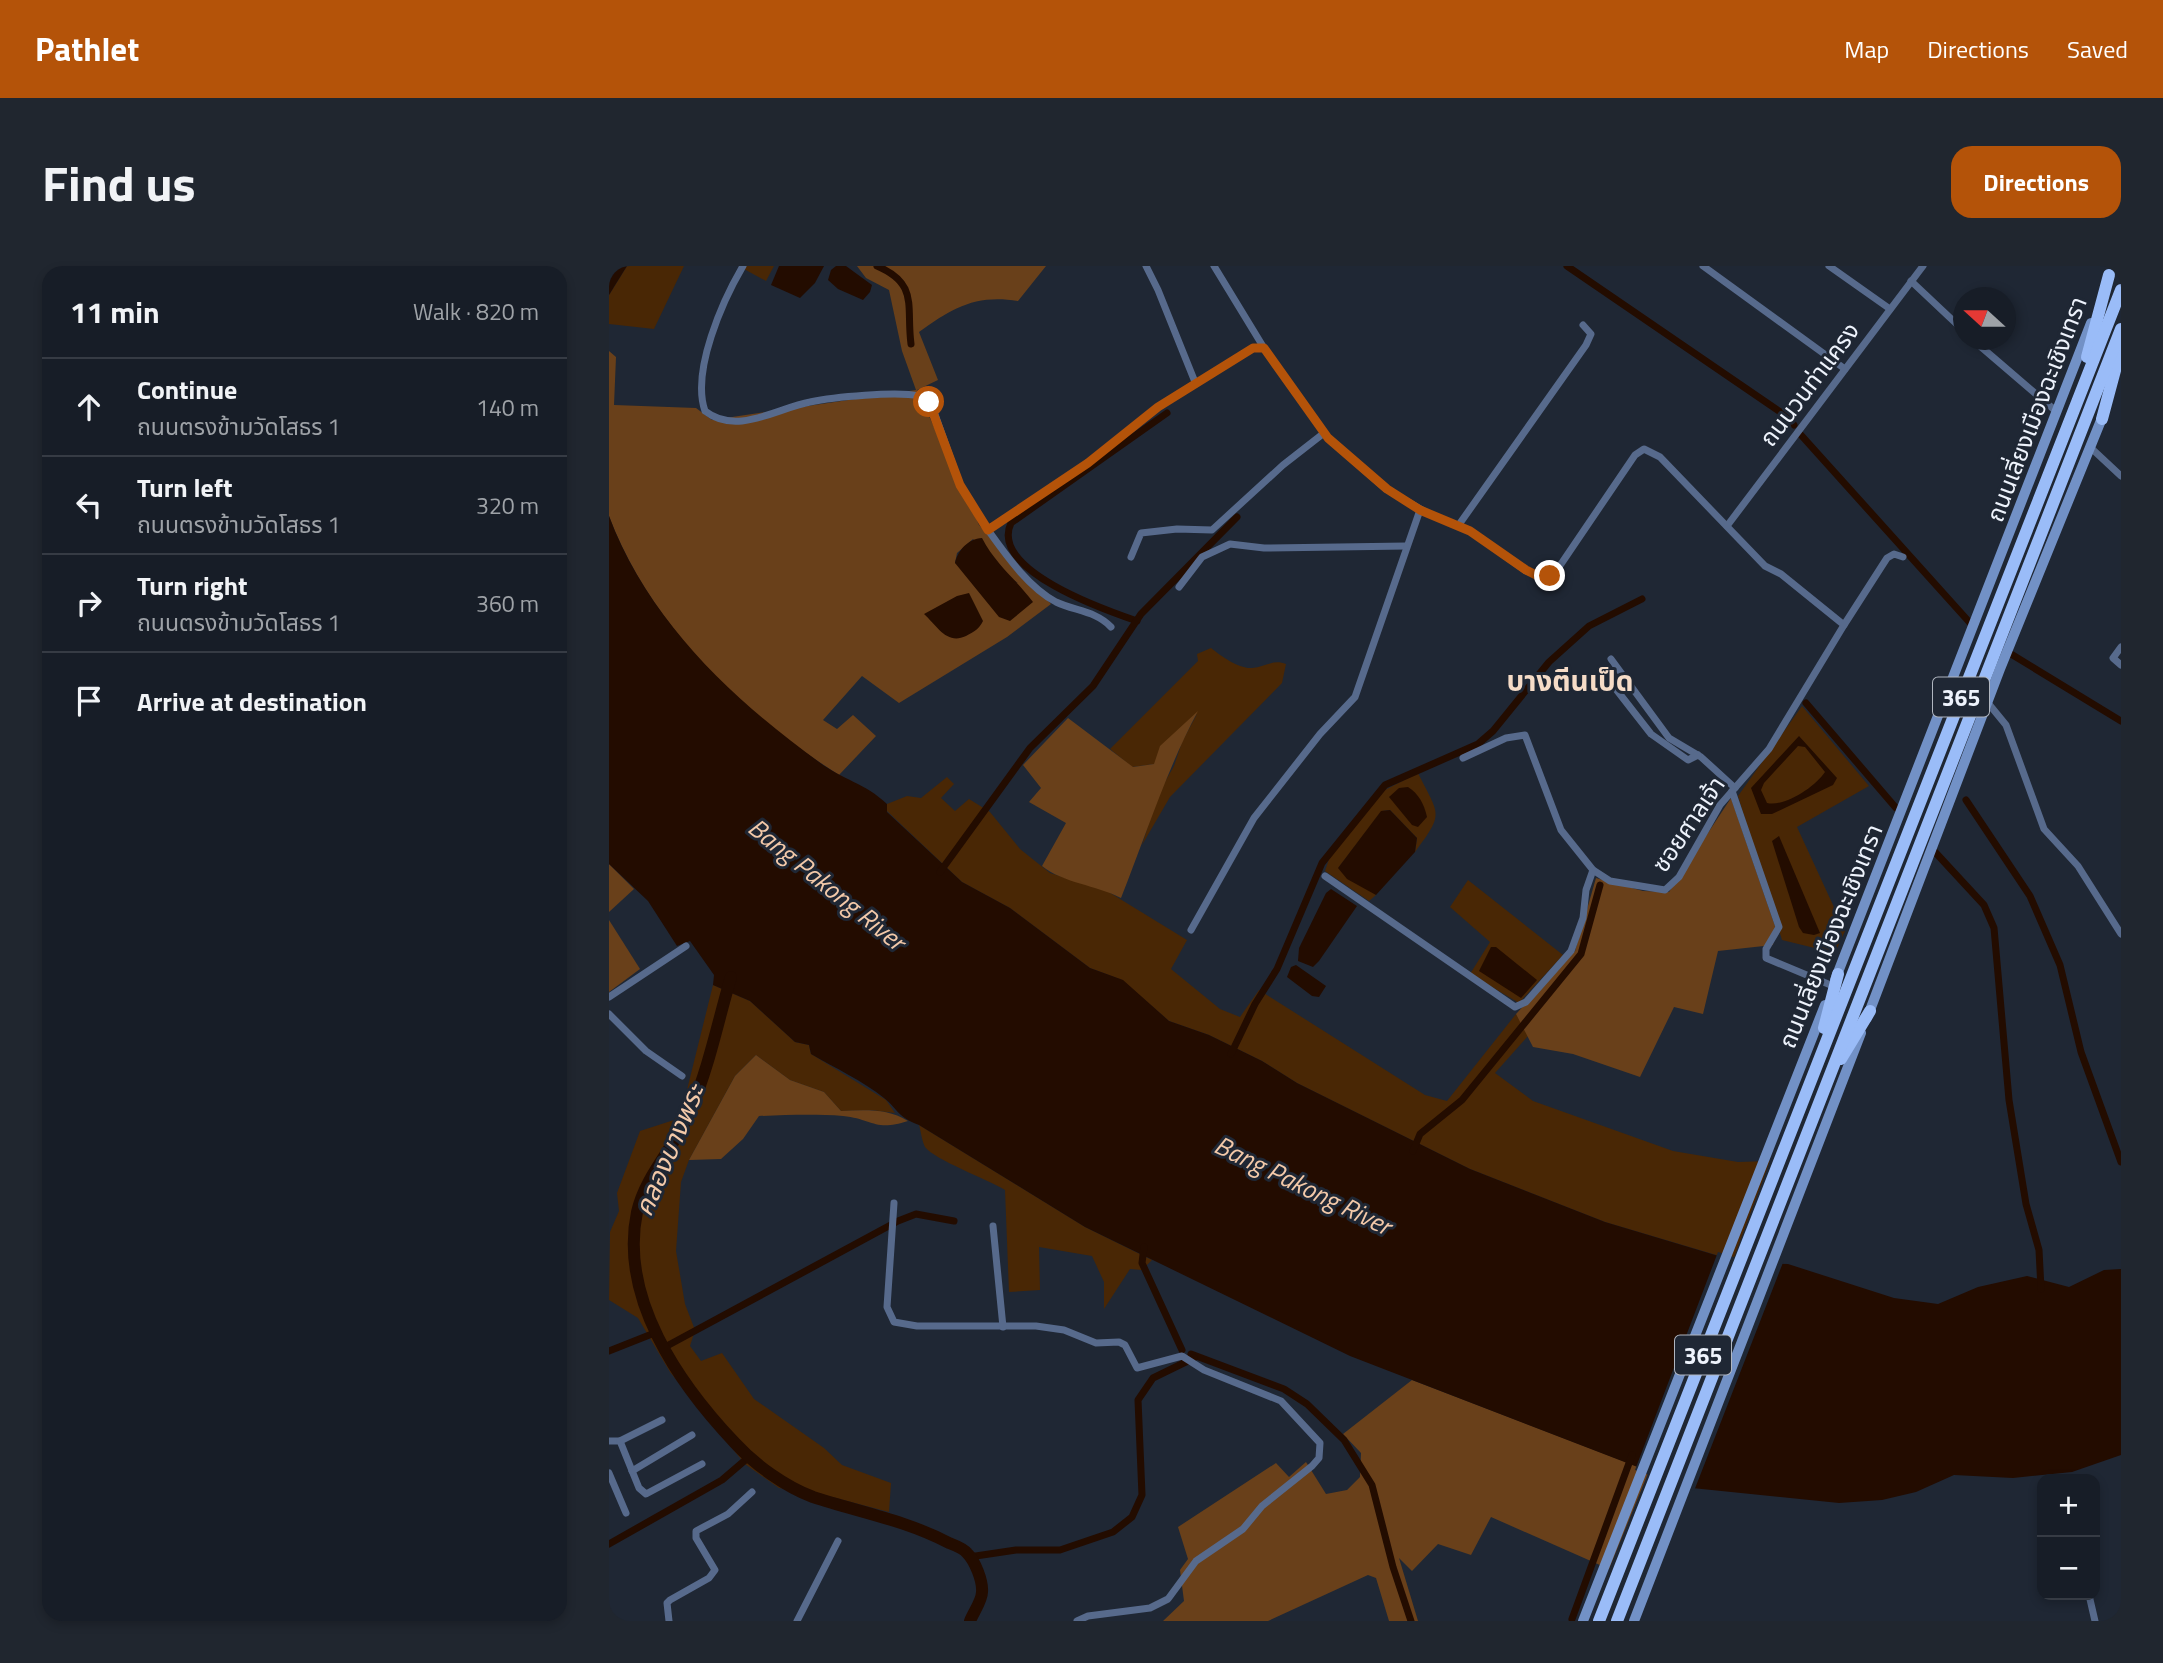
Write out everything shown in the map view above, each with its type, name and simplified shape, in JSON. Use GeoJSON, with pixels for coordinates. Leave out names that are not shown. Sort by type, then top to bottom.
{"type":"FeatureCollection","features":[{"type":"Feature","properties":{"kind":"highway"},"geometry":{"type":"LineString","coordinates":[[2072,415],[2111,270]]}},
{"type":"Feature","properties":{"kind":"highway","name":"ถนนเลี่ยงเมืองฉะเชิงเทรา"},"geometry":{"type":"LineString","coordinates":[[1599,1621],[2121,290]]}},
{"type":"Feature","properties":{"kind":"highway","name":"ถนนเลี่ยงเมืองฉะเชิงเทรา"},"geometry":{"type":"LineString","coordinates":[[1619,1615],[2121,329]]}},
{"type":"Feature","properties":{"kind":"highway"},"geometry":{"type":"LineString","coordinates":[[2102,419],[2121,348]]}},
{"type":"Feature","properties":{"kind":"highway"},"geometry":{"type":"LineString","coordinates":[[1810,1082],[1835,980]]}},
{"type":"Feature","properties":{"kind":"highway"},"geometry":{"type":"LineString","coordinates":[[1823,1088],[1870,1011]]}},
{"type":"Feature","properties":{"kind":"main road","name":"ถนนเลี่ยงเมืองฉะเชิงเทรา"},"geometry":{"type":"LineString","coordinates":[[1583,1621],[2111,270]]}},
{"type":"Feature","properties":{"kind":"main road","name":"365"},"geometry":{"type":"LineString","coordinates":[[1635,1618],[1988,703],[2121,368]]}},
{"type":"Feature","properties":{"kind":"street"},"geometry":{"type":"LineString","coordinates":[[743,266],[713,327],[703,387],[705,411],[724,419],[756,419],[810,402],[919,396],[932,406],[960,485],[988,530],[1020,571],[1056,602],[1104,619],[1111,627]]}},
{"type":"Feature","properties":{"kind":"street"},"geometry":{"type":"LineString","coordinates":[[1146,266],[1158,289],[1195,382]]}},
{"type":"Feature","properties":{"kind":"street"},"geometry":{"type":"LineString","coordinates":[[1214,266],[1264,348],[1324,433],[1387,489],[1420,510],[1482,538],[1526,570],[1540,577],[1550,576],[1635,455],[1644,449],[1660,457],[1765,566],[1781,575],[1844,625]]}},
{"type":"Feature","properties":{"kind":"street"},"geometry":{"type":"LineString","coordinates":[[1703,266],[1845,369]]}},
{"type":"Feature","properties":{"kind":"street","name":"ถนนวนท่าแครง"},"geometry":{"type":"LineString","coordinates":[[1727,526],[1923,266]]}},
{"type":"Feature","properties":{"kind":"street"},"geometry":{"type":"LineString","coordinates":[[1831,267],[1890,309]]}},
{"type":"Feature","properties":{"kind":"street"},"geometry":{"type":"LineString","coordinates":[[1911,282],[1953,321]]}},
{"type":"Feature","properties":{"kind":"street"},"geometry":{"type":"LineString","coordinates":[[1458,526],[1590,340],[1591,334],[1583,325]]}},
{"type":"Feature","properties":{"kind":"street"},"geometry":{"type":"LineString","coordinates":[[988,530],[1088,463],[1195,382],[1253,348],[1264,348]]}},
{"type":"Feature","properties":{"kind":"street"},"geometry":{"type":"LineString","coordinates":[[1985,350],[2057,412]]}},
{"type":"Feature","properties":{"kind":"street"},"geometry":{"type":"LineString","coordinates":[[1131,556],[1141,533],[1177,529],[1212,530],[1283,465],[1324,433]]}},
{"type":"Feature","properties":{"kind":"street"},"geometry":{"type":"LineString","coordinates":[[2090,447],[2121,476]]}},
{"type":"Feature","properties":{"kind":"street"},"geometry":{"type":"LineString","coordinates":[[1191,930],[1254,818],[1363,683],[1420,510]]}},
{"type":"Feature","properties":{"kind":"street"},"geometry":{"type":"LineString","coordinates":[[1179,587],[1202,557],[1230,544],[1264,548],[1406,546]]}},
{"type":"Feature","properties":{"kind":"street","name":"ซอยศาลเจ้า"},"geometry":{"type":"LineString","coordinates":[[1463,758],[1506,738],[1525,735],[1561,830],[1594,870],[1616,882],[1655,891],[1669,888],[1679,877],[1720,805],[1769,749],[1887,558],[1893,554],[1903,556]]}},
{"type":"Feature","properties":{"kind":"street"},"geometry":{"type":"LineString","coordinates":[[2121,648],[2113,658],[2121,665]]}},
{"type":"Feature","properties":{"kind":"street"},"geometry":{"type":"LineString","coordinates":[[1611,660],[1657,725],[1669,737],[1698,755],[1734,790],[1779,927],[1766,949],[1766,958],[1835,980]]}},
{"type":"Feature","properties":{"kind":"street"},"geometry":{"type":"LineString","coordinates":[[1601,670],[1651,734],[1688,760],[1698,755]]}},
{"type":"Feature","properties":{"kind":"street"},"geometry":{"type":"LineString","coordinates":[[1988,703],[2006,726],[2043,829],[2078,866],[2121,934]]}},
{"type":"Feature","properties":{"kind":"street"},"geometry":{"type":"LineString","coordinates":[[1325,876],[1515,1007],[1526,1002],[1571,951],[1583,918],[1586,890],[1594,870]]}},
{"type":"Feature","properties":{"kind":"street"},"geometry":{"type":"LineString","coordinates":[[609,997],[686,946]]}},
{"type":"Feature","properties":{"kind":"street"},"geometry":{"type":"LineString","coordinates":[[609,1014],[646,1051],[682,1076]]}},
{"type":"Feature","properties":{"kind":"street"},"geometry":{"type":"LineString","coordinates":[[894,1203],[887,1307],[890,1318],[917,1326],[1063,1330],[1095,1343],[1119,1342],[1125,1345],[1137,1368],[1177,1356],[1271,1396],[1289,1407],[1320,1443],[1319,1458],[1262,1506],[1244,1529],[1196,1561],[1168,1600],[1150,1608],[1088,1616],[1077,1621]]}},
{"type":"Feature","properties":{"kind":"street"},"geometry":{"type":"LineString","coordinates":[[993,1226],[1003,1327]]}},
{"type":"Feature","properties":{"kind":"street"},"geometry":{"type":"LineString","coordinates":[[609,1441],[620,1441],[662,1420]]}},
{"type":"Feature","properties":{"kind":"street"},"geometry":{"type":"LineString","coordinates":[[632,1471],[692,1435]]}},
{"type":"Feature","properties":{"kind":"street"},"geometry":{"type":"LineString","coordinates":[[620,1441],[639,1488],[646,1494],[702,1464]]}},
{"type":"Feature","properties":{"kind":"street"},"geometry":{"type":"LineString","coordinates":[[609,1473],[626,1513]]}},
{"type":"Feature","properties":{"kind":"street"},"geometry":{"type":"LineString","coordinates":[[669,1621],[667,1603],[709,1578],[716,1570],[696,1538],[696,1531],[728,1514],[752,1492]]}},
{"type":"Feature","properties":{"kind":"street"},"geometry":{"type":"LineString","coordinates":[[797,1621],[838,1541]]}},
{"type":"Feature","properties":{"kind":"street"},"geometry":{"type":"LineString","coordinates":[[2090,1600],[2095,1621]]}},
{"type":"Feature","properties":{"kind":"shaded area"},"geometry":{"type":"Polygon","coordinates":[[[627,266],[684,266],[654,329],[609,324],[609,295],[627,266]]]}},
{"type":"Feature","properties":{"kind":"shaded area"},"geometry":{"type":"Polygon","coordinates":[[[746,266],[774,266],[766,281],[744,269],[746,266]]]}},
{"type":"Feature","properties":{"kind":"shaded area"},"geometry":{"type":"Polygon","coordinates":[[[857,266],[1046,266],[1018,301],[977,301],[942,316],[919,332],[938,380],[917,390],[979,525],[1051,604],[1007,637],[899,703],[862,676],[823,720],[837,729],[853,715],[876,736],[839,775],[768,724],[703,664],[674,630],[627,556],[609,516],[609,351],[616,357],[614,405],[696,408],[712,420],[916,390],[902,351],[889,290],[866,278],[857,266]],[[973,539],[957,553],[955,563],[1018,583],[1006,574],[973,539]]]}},
{"type":"Feature","properties":{"kind":"shaded area"},"geometry":{"type":"Polygon","coordinates":[[[1211,648],[1230,661],[1247,668],[1277,662],[1286,664],[1282,683],[1170,797],[1142,845],[1158,794],[1174,766],[1182,742],[1197,714],[1154,764],[1132,767],[1110,749],[1198,661],[1197,654],[1211,648]]]}},
{"type":"Feature","properties":{"kind":"shaded area"},"geometry":{"type":"Polygon","coordinates":[[[1802,706],[1869,786],[1797,827],[1845,931],[1835,953],[1782,940],[1738,796],[1802,706]]]}},
{"type":"Feature","properties":{"kind":"shaded area"},"geometry":{"type":"Polygon","coordinates":[[[1198,711],[1166,780],[1121,898],[1050,872],[1042,866],[1066,823],[1029,802],[1041,788],[1023,765],[1068,718],[1133,767],[1154,764],[1160,746],[1198,711]]]}},
{"type":"Feature","properties":{"kind":"shaded area"},"geometry":{"type":"Polygon","coordinates":[[[1418,773],[1436,814],[1431,829],[1415,852],[1417,838],[1390,810],[1382,811],[1339,867],[1376,895],[1369,901],[1325,871],[1329,859],[1381,792],[1418,773]]]}},
{"type":"Feature","properties":{"kind":"shaded area"},"geometry":{"type":"Polygon","coordinates":[[[947,777],[954,784],[941,798],[955,811],[969,799],[990,812],[1020,849],[1050,873],[1107,891],[1187,940],[1171,969],[1220,1009],[1240,1017],[1259,990],[1425,1095],[1447,1101],[1516,1014],[1529,1035],[1495,1073],[1533,1101],[1673,1151],[1738,1162],[1770,1161],[1733,1260],[1605,1222],[1470,1169],[1297,1083],[1262,1061],[1209,1035],[1169,1021],[1122,980],[1090,968],[1010,908],[962,882],[887,811],[887,804],[907,796],[921,798],[947,777]]]}},
{"type":"Feature","properties":{"kind":"shaded area"},"geometry":{"type":"Polygon","coordinates":[[[1731,798],[1775,926],[1773,945],[1718,951],[1703,1014],[1674,1007],[1640,1077],[1573,1054],[1533,1047],[1516,1014],[1575,951],[1596,878],[1643,891],[1669,892],[1731,798]]]}},
{"type":"Feature","properties":{"kind":"shaded area"},"geometry":{"type":"Polygon","coordinates":[[[609,864],[634,889],[609,912],[609,864]]]}},
{"type":"Feature","properties":{"kind":"shaded area"},"geometry":{"type":"Polygon","coordinates":[[[1468,880],[1563,955],[1519,1003],[1470,974],[1490,942],[1450,907],[1468,880]]]}},
{"type":"Feature","properties":{"kind":"shaded area"},"geometry":{"type":"Polygon","coordinates":[[[609,920],[640,969],[609,992],[609,920]]]}},
{"type":"Feature","properties":{"kind":"shaded area"},"geometry":{"type":"Polygon","coordinates":[[[713,985],[750,1001],[795,1042],[809,1045],[811,1054],[886,1100],[895,1113],[871,1110],[841,1111],[824,1092],[790,1080],[756,1055],[735,1076],[689,1160],[681,1182],[676,1251],[685,1304],[695,1330],[690,1346],[701,1361],[722,1353],[754,1399],[824,1448],[842,1465],[891,1483],[889,1512],[809,1491],[779,1488],[745,1464],[670,1372],[638,1318],[609,1300],[610,1232],[619,1211],[617,1193],[640,1131],[674,1120],[682,1110],[713,985]]]}},
{"type":"Feature","properties":{"kind":"shaded area"},"geometry":{"type":"Polygon","coordinates":[[[756,1055],[790,1080],[824,1092],[841,1111],[884,1112],[908,1121],[881,1125],[843,1116],[759,1116],[743,1139],[721,1159],[689,1160],[735,1076],[756,1055]]]}},
{"type":"Feature","properties":{"kind":"shaded area"},"geometry":{"type":"Polygon","coordinates":[[[919,1125],[1085,1227],[1152,1260],[1142,1270],[1130,1269],[1104,1309],[1104,1282],[1092,1256],[1039,1247],[1040,1290],[1009,1292],[1005,1190],[931,1152],[924,1145],[919,1125]]]}},
{"type":"Feature","properties":{"kind":"shaded area"},"geometry":{"type":"Polygon","coordinates":[[[1412,1380],[1649,1471],[1609,1569],[1491,1517],[1471,1555],[1438,1544],[1412,1571],[1399,1558],[1418,1621],[1389,1621],[1376,1578],[1368,1575],[1268,1621],[1163,1621],[1184,1601],[1180,1570],[1188,1559],[1178,1527],[1276,1463],[1289,1477],[1306,1462],[1326,1494],[1347,1490],[1360,1477],[1361,1453],[1343,1434],[1412,1380]]]}},
{"type":"Feature","properties":{"kind":"water"},"geometry":{"type":"Polygon","coordinates":[[[609,266],[627,266],[609,295],[609,266]]]}},
{"type":"Feature","properties":{"kind":"water"},"geometry":{"type":"Polygon","coordinates":[[[779,266],[824,266],[815,283],[800,298],[771,285],[779,266]]]}},
{"type":"Feature","properties":{"kind":"water"},"geometry":{"type":"Polygon","coordinates":[[[836,266],[846,266],[872,285],[863,300],[838,289],[828,280],[831,270],[836,266]]]}},
{"type":"Feature","properties":{"kind":"water","name":"Bang Pakong River"},"geometry":{"type":"Polygon","coordinates":[[[609,516],[626,554],[670,623],[696,654],[755,712],[819,762],[879,797],[887,804],[887,812],[962,882],[1010,908],[1090,968],[1123,980],[1169,1021],[1209,1035],[1262,1061],[1297,1083],[1470,1169],[1605,1222],[1742,1263],[1788,1264],[1894,1298],[1938,1304],[1978,1287],[2027,1276],[2069,1287],[2104,1270],[2121,1269],[2121,1455],[2072,1472],[2013,1478],[1954,1475],[1916,1492],[1882,1500],[1839,1503],[1692,1488],[1350,1356],[1085,1227],[906,1119],[876,1092],[811,1054],[809,1045],[795,1042],[750,1001],[713,985],[714,975],[690,941],[677,946],[648,901],[609,864],[609,516]]]}},
{"type":"Feature","properties":{"kind":"water"},"geometry":{"type":"Polygon","coordinates":[[[982,538],[993,556],[1033,602],[1010,621],[999,617],[955,563],[964,546],[972,540],[982,538]]]}},
{"type":"Feature","properties":{"kind":"water"},"geometry":{"type":"Polygon","coordinates":[[[969,593],[983,621],[976,630],[966,636],[948,636],[924,614],[957,596],[969,593]]]}},
{"type":"Feature","properties":{"kind":"water"},"geometry":{"type":"Polygon","coordinates":[[[1799,736],[1837,778],[1833,785],[1772,814],[1761,814],[1751,788],[1799,736]],[[1798,746],[1764,783],[1761,790],[1767,803],[1782,802],[1799,795],[1825,772],[1805,747],[1798,746]]]}},
{"type":"Feature","properties":{"kind":"water"},"geometry":{"type":"Polygon","coordinates":[[[1408,787],[1420,800],[1427,817],[1418,827],[1412,825],[1389,797],[1399,788],[1408,787]]]}},
{"type":"Feature","properties":{"kind":"water"},"geometry":{"type":"Polygon","coordinates":[[[1390,810],[1417,838],[1415,852],[1376,895],[1347,879],[1338,868],[1381,811],[1390,810]]]}},
{"type":"Feature","properties":{"kind":"water"},"geometry":{"type":"Polygon","coordinates":[[[1779,836],[1820,933],[1803,933],[1799,927],[1772,841],[1779,836]]]}},
{"type":"Feature","properties":{"kind":"water"},"geometry":{"type":"Polygon","coordinates":[[[1331,889],[1357,906],[1313,967],[1298,961],[1299,948],[1326,893],[1331,889]]]}},
{"type":"Feature","properties":{"kind":"water"},"geometry":{"type":"Polygon","coordinates":[[[1491,947],[1496,947],[1537,980],[1521,998],[1479,971],[1491,947]]]}},
{"type":"Feature","properties":{"kind":"water"},"geometry":{"type":"Polygon","coordinates":[[[1296,965],[1326,986],[1319,997],[1312,996],[1287,977],[1291,967],[1296,965]]]}},
{"type":"Feature","properties":{"kind":"pier"},"geometry":{"type":"Polygon","coordinates":[[[1718,1252],[1743,1260],[1784,1260],[1694,1491],[1635,1470],[1718,1252]]]}},
{"type":"Feature","properties":{"kind":"waterway"},"geometry":{"type":"LineString","coordinates":[[877,266],[899,280],[905,289],[911,344]]}},
{"type":"Feature","properties":{"kind":"waterway"},"geometry":{"type":"LineString","coordinates":[[1567,266],[1789,418],[1794,425]]}},
{"type":"Feature","properties":{"kind":"waterway"},"geometry":{"type":"LineString","coordinates":[[1137,621],[1077,598],[1033,572],[1017,557],[1009,540],[1011,523],[1167,413]]}},
{"type":"Feature","properties":{"kind":"waterway"},"geometry":{"type":"LineString","coordinates":[[1801,435],[1971,624]]}},
{"type":"Feature","properties":{"kind":"waterway"},"geometry":{"type":"LineString","coordinates":[[940,872],[1030,748],[1093,686],[1141,614],[1237,517]]}},
{"type":"Feature","properties":{"kind":"waterway"},"geometry":{"type":"LineString","coordinates":[[1231,1054],[1255,1004],[1277,969],[1322,863],[1385,785],[1478,744],[1493,731],[1549,662],[1589,626],[1642,599]]}},
{"type":"Feature","properties":{"kind":"waterway"},"geometry":{"type":"LineString","coordinates":[[2011,654],[2121,721]]}},
{"type":"Feature","properties":{"kind":"waterway"},"geometry":{"type":"LineString","coordinates":[[1806,703],[1896,808]]}},
{"type":"Feature","properties":{"kind":"waterway"},"geometry":{"type":"LineString","coordinates":[[1966,800],[2030,896],[2060,965],[2081,1052],[2121,1162]]}},
{"type":"Feature","properties":{"kind":"waterway"},"geometry":{"type":"LineString","coordinates":[[1935,852],[1984,905],[1994,928],[2009,1100],[2026,1204],[2039,1250],[2041,1289]]}},
{"type":"Feature","properties":{"kind":"waterway"},"geometry":{"type":"LineString","coordinates":[[1413,1151],[1420,1134],[1462,1100],[1581,954],[1600,885]]}},
{"type":"Feature","properties":{"kind":"waterway","name":"คลองบางพระ"},"geometry":{"type":"LineString","coordinates":[[731,977],[691,1109],[647,1185],[637,1212],[634,1244],[637,1276],[645,1307],[658,1338],[694,1394],[735,1443],[761,1467],[813,1497],[916,1528],[965,1551],[976,1566],[982,1587],[981,1599],[970,1621]]}},
{"type":"Feature","properties":{"kind":"waterway"},"geometry":{"type":"LineString","coordinates":[[665,1347],[898,1221],[916,1214],[954,1221]]}},
{"type":"Feature","properties":{"kind":"waterway"},"geometry":{"type":"LineString","coordinates":[[1144,1247],[1142,1263],[1182,1350]]}},
{"type":"Feature","properties":{"kind":"waterway"},"geometry":{"type":"LineString","coordinates":[[609,1351],[657,1332]]}},
{"type":"Feature","properties":{"kind":"waterway"},"geometry":{"type":"LineString","coordinates":[[1191,1354],[1284,1389],[1307,1404],[1344,1440],[1372,1485],[1393,1567],[1411,1621]]}},
{"type":"Feature","properties":{"kind":"waterway"},"geometry":{"type":"LineString","coordinates":[[969,1557],[1016,1550],[1060,1550],[1113,1532],[1132,1517],[1142,1495],[1138,1400],[1153,1378],[1194,1358]]}},
{"type":"Feature","properties":{"kind":"waterway"},"geometry":{"type":"LineString","coordinates":[[1572,1619],[1632,1455]]}},
{"type":"Feature","properties":{"kind":"waterway"},"geometry":{"type":"LineString","coordinates":[[609,1544],[722,1480],[750,1456]]}},
{"type":"Feature","properties":{"kind":"district","name":"บางตีนเป็ด"},"geometry":{"type":"Point","coordinates":[1570,680]}},
{"type":"Feature","properties":{"kind":"route"},"geometry":{"type":"LineString","coordinates":[[929,402],[960,485],[988,530],[1088,463],[1158,407],[1195,382],[1253,348],[1264,348],[1328,438],[1387,489],[1420,510],[1470,531],[1526,570],[1540,577],[1550,576]]}}]}
